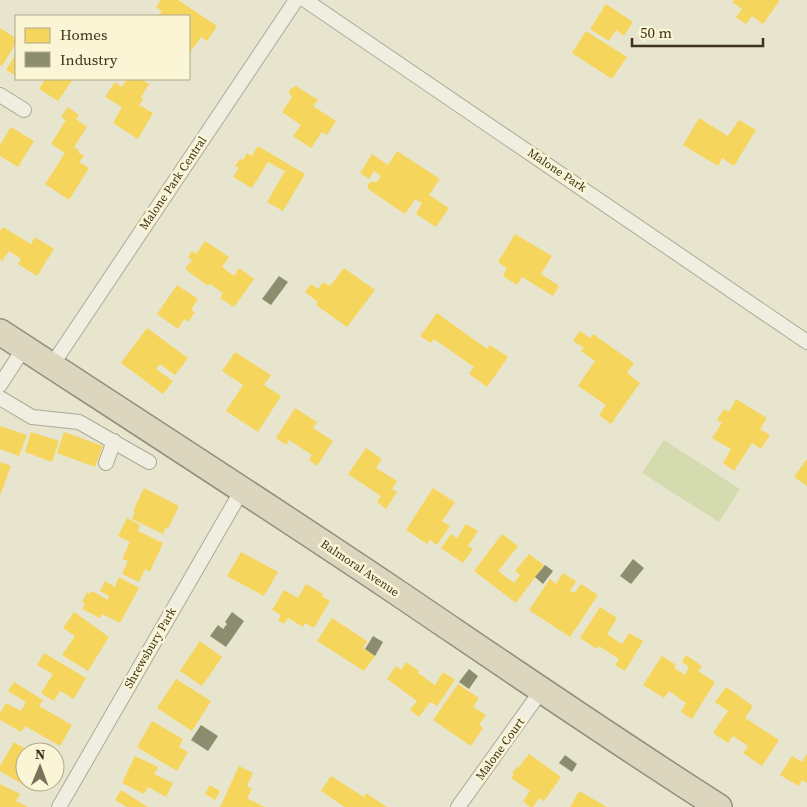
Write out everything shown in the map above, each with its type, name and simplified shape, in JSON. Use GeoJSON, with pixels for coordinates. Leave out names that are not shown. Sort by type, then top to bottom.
{"type":"FeatureCollection","features":[{"type":"Feature","properties":{"kind":"highway","name":"Balmoral Avenue"},"geometry":{"type":"LineString","coordinates":[[0,332],[242,490],[541,691],[719,807]]}},
{"type":"Feature","properties":{"kind":"street","name":"Malone Park Central"},"geometry":{"type":"LineString","coordinates":[[52,365],[296,0]]}},
{"type":"Feature","properties":{"kind":"street","name":"Malone Park"},"geometry":{"type":"LineString","coordinates":[[305,0],[807,342]]}},
{"type":"Feature","properties":{"kind":"street"},"geometry":{"type":"LineString","coordinates":[[0,95],[24,110]]}},
{"type":"Feature","properties":{"kind":"street"},"geometry":{"type":"LineString","coordinates":[[0,385],[24,348]]}},
{"type":"Feature","properties":{"kind":"street"},"geometry":{"type":"LineString","coordinates":[[0,398],[32,417],[79,422],[149,462]]}},
{"type":"Feature","properties":{"kind":"street"},"geometry":{"type":"LineString","coordinates":[[106,463],[114,441]]}},
{"type":"Feature","properties":{"kind":"street","name":"Shrewsbury Park"},"geometry":{"type":"LineString","coordinates":[[59,807],[242,490]]}},
{"type":"Feature","properties":{"kind":"street","name":"Malone Court"},"geometry":{"type":"LineString","coordinates":[[458,807],[541,691]]}},
{"type":"Feature","properties":{"kind":"green space"},"geometry":{"type":"Polygon","coordinates":[[[664,440],[740,489],[719,522],[642,473],[664,440]]]}},
{"type":"Feature","properties":{"kind":"building: Homes"},"geometry":{"type":"Polygon","coordinates":[[[161,0],[178,0],[217,26],[207,41],[201,37],[190,53],[190,15],[159,15],[162,11],[156,7],[161,0]]]}},
{"type":"Feature","properties":{"kind":"building: Homes"},"geometry":{"type":"Polygon","coordinates":[[[734,0],[780,0],[763,24],[752,16],[746,24],[736,17],[742,9],[732,2],[734,0]]]}},
{"type":"Feature","properties":{"kind":"building: Homes"},"geometry":{"type":"Polygon","coordinates":[[[606,4],[633,22],[624,36],[616,30],[609,41],[590,29],[606,4]]]}},
{"type":"Feature","properties":{"kind":"building: Homes"},"geometry":{"type":"Polygon","coordinates":[[[0,28],[15,37],[15,45],[2,66],[0,65],[0,28]]]}},
{"type":"Feature","properties":{"kind":"building: Homes"},"geometry":{"type":"Polygon","coordinates":[[[586,31],[627,57],[612,79],[572,53],[586,31]]]}},
{"type":"Feature","properties":{"kind":"building: Homes"},"geometry":{"type":"Polygon","coordinates":[[[15,56],[15,75],[6,70],[15,56]]]}},
{"type":"Feature","properties":{"kind":"building: Homes"},"geometry":{"type":"Polygon","coordinates":[[[44,80],[72,80],[58,101],[39,89],[44,80]]]}},
{"type":"Feature","properties":{"kind":"building: Homes"},"geometry":{"type":"Polygon","coordinates":[[[126,80],[143,80],[149,84],[141,97],[143,99],[139,105],[153,113],[138,139],[113,123],[122,107],[105,97],[115,82],[122,87],[126,80]]]}},
{"type":"Feature","properties":{"kind":"building: Homes"},"geometry":{"type":"Polygon","coordinates":[[[296,86],[318,100],[313,106],[336,121],[327,135],[322,132],[311,148],[293,136],[301,125],[282,112],[292,97],[289,92],[290,89],[296,86]]]}},
{"type":"Feature","properties":{"kind":"building: Homes"},"geometry":{"type":"Polygon","coordinates":[[[68,107],[79,115],[76,119],[87,127],[74,147],[84,156],[79,162],[89,168],[69,200],[45,184],[65,153],[51,144],[66,120],[61,117],[68,107]]]}},
{"type":"Feature","properties":{"kind":"building: Homes"},"geometry":{"type":"Polygon","coordinates":[[[699,118],[728,136],[739,120],[756,130],[734,166],[722,158],[718,166],[683,145],[699,118]]]}},
{"type":"Feature","properties":{"kind":"building: Homes"},"geometry":{"type":"Polygon","coordinates":[[[11,127],[34,141],[18,167],[0,156],[0,145],[11,127]]]}},
{"type":"Feature","properties":{"kind":"building: Homes"},"geometry":{"type":"Polygon","coordinates":[[[258,146],[305,174],[283,211],[267,202],[285,171],[268,162],[252,188],[233,177],[239,168],[235,166],[240,159],[243,160],[247,153],[252,156],[258,146]]]}},
{"type":"Feature","properties":{"kind":"building: Homes"},"geometry":{"type":"Polygon","coordinates":[[[397,151],[440,179],[429,195],[449,208],[436,227],[416,214],[422,203],[415,199],[405,214],[368,189],[368,184],[373,181],[376,183],[381,176],[374,171],[369,179],[360,173],[372,154],[388,165],[397,151]]]}},
{"type":"Feature","properties":{"kind":"building: Homes"},"geometry":{"type":"Polygon","coordinates":[[[3,227],[31,244],[35,237],[54,249],[37,276],[18,264],[21,259],[9,251],[2,261],[0,259],[0,231],[3,227]]]}},
{"type":"Feature","properties":{"kind":"building: Homes"},"geometry":{"type":"Polygon","coordinates":[[[515,234],[552,256],[541,274],[559,286],[553,296],[522,277],[517,285],[503,276],[507,268],[498,262],[515,234]]]}},
{"type":"Feature","properties":{"kind":"building: Homes"},"geometry":{"type":"Polygon","coordinates":[[[205,241],[229,257],[222,267],[234,276],[239,268],[254,279],[234,307],[220,298],[223,293],[210,284],[208,286],[185,269],[192,260],[188,257],[192,251],[196,254],[205,241]]]}},
{"type":"Feature","properties":{"kind":"building: Homes"},"geometry":{"type":"Polygon","coordinates":[[[344,268],[375,290],[347,327],[316,305],[318,302],[305,292],[311,284],[318,289],[323,282],[330,286],[344,268]]]}},
{"type":"Feature","properties":{"kind":"building: Homes"},"geometry":{"type":"Polygon","coordinates":[[[177,285],[198,299],[191,310],[195,312],[188,322],[184,319],[178,329],[157,314],[177,285]]]}},
{"type":"Feature","properties":{"kind":"building: Homes"},"geometry":{"type":"Polygon","coordinates":[[[437,313],[487,349],[490,345],[508,357],[487,387],[469,374],[474,367],[434,339],[431,343],[420,336],[437,313]]]}},
{"type":"Feature","properties":{"kind":"building: Homes"},"geometry":{"type":"Polygon","coordinates":[[[147,328],[188,358],[175,375],[160,364],[156,369],[173,381],[163,394],[121,363],[147,328]]]}},
{"type":"Feature","properties":{"kind":"building: Homes"},"geometry":{"type":"Polygon","coordinates":[[[580,331],[590,338],[593,334],[634,363],[627,373],[640,383],[611,424],[599,415],[606,405],[578,386],[595,361],[581,351],[584,348],[573,341],[580,331]]]}},
{"type":"Feature","properties":{"kind":"building: Homes"},"geometry":{"type":"Polygon","coordinates":[[[235,352],[271,375],[264,385],[281,396],[258,432],[226,411],[243,385],[222,371],[235,352]]]}},
{"type":"Feature","properties":{"kind":"building: Homes"},"geometry":{"type":"Polygon","coordinates":[[[736,399],[767,418],[760,429],[770,435],[761,449],[752,443],[734,471],[723,463],[731,449],[712,438],[722,423],[717,420],[724,409],[729,412],[736,399]]]}},
{"type":"Feature","properties":{"kind":"building: Homes"},"geometry":{"type":"Polygon","coordinates":[[[295,408],[317,422],[313,428],[333,441],[317,466],[309,460],[312,455],[289,440],[286,445],[276,438],[295,408]]]}},
{"type":"Feature","properties":{"kind":"building: Homes"},"geometry":{"type":"Polygon","coordinates":[[[0,426],[27,435],[19,456],[0,449],[0,426]]]}},
{"type":"Feature","properties":{"kind":"building: Homes"},"geometry":{"type":"Polygon","coordinates":[[[31,432],[59,441],[52,462],[25,452],[31,432]]]}},
{"type":"Feature","properties":{"kind":"building: Homes"},"geometry":{"type":"Polygon","coordinates":[[[64,432],[103,446],[95,467],[57,453],[64,432]]]}},
{"type":"Feature","properties":{"kind":"building: Homes"},"geometry":{"type":"Polygon","coordinates":[[[366,448],[382,459],[376,468],[397,481],[392,489],[397,492],[386,509],[377,502],[381,496],[348,474],[366,448]]]}},
{"type":"Feature","properties":{"kind":"building: Homes"},"geometry":{"type":"Polygon","coordinates":[[[807,460],[807,486],[794,477],[807,460]]]}},
{"type":"Feature","properties":{"kind":"building: Homes"},"geometry":{"type":"Polygon","coordinates":[[[0,462],[11,466],[0,496],[0,462]]]}},
{"type":"Feature","properties":{"kind":"building: Homes"},"geometry":{"type":"Polygon","coordinates":[[[144,488],[179,506],[168,529],[166,527],[163,534],[132,519],[135,512],[133,511],[144,488]]]}},
{"type":"Feature","properties":{"kind":"building: Homes"},"geometry":{"type":"Polygon","coordinates":[[[433,488],[455,502],[442,521],[450,526],[437,545],[430,540],[427,544],[406,530],[433,488]]]}},
{"type":"Feature","properties":{"kind":"building: Homes"},"geometry":{"type":"Polygon","coordinates":[[[127,518],[140,525],[138,531],[163,543],[150,572],[145,569],[139,582],[122,574],[128,561],[122,559],[130,542],[118,536],[127,518]]]}},
{"type":"Feature","properties":{"kind":"building: Homes"},"geometry":{"type":"Polygon","coordinates":[[[466,524],[478,531],[468,546],[473,549],[463,563],[441,548],[451,534],[457,538],[466,524]]]}},
{"type":"Feature","properties":{"kind":"building: Homes"},"geometry":{"type":"Polygon","coordinates":[[[502,534],[518,546],[498,571],[514,583],[520,575],[515,571],[529,554],[544,565],[516,603],[474,571],[502,534]]]}},
{"type":"Feature","properties":{"kind":"building: Homes"},"geometry":{"type":"Polygon","coordinates":[[[241,552],[278,572],[264,596],[227,576],[241,552]]]}},
{"type":"Feature","properties":{"kind":"building: Homes"},"geometry":{"type":"Polygon","coordinates":[[[563,573],[576,581],[570,591],[574,593],[581,584],[598,595],[570,637],[529,610],[550,579],[556,584],[563,573]]]}},
{"type":"Feature","properties":{"kind":"building: Homes"},"geometry":{"type":"Polygon","coordinates":[[[119,577],[139,588],[120,623],[102,614],[100,618],[82,609],[85,604],[82,602],[87,592],[90,594],[92,591],[108,600],[109,596],[100,591],[105,581],[115,587],[119,577]]]}},
{"type":"Feature","properties":{"kind":"building: Homes"},"geometry":{"type":"Polygon","coordinates":[[[306,584],[323,594],[322,596],[330,601],[314,628],[305,623],[303,627],[288,618],[284,624],[278,620],[281,615],[272,610],[284,590],[298,598],[306,584]]]}},
{"type":"Feature","properties":{"kind":"building: Homes"},"geometry":{"type":"Polygon","coordinates":[[[600,607],[617,618],[607,634],[622,644],[629,633],[643,641],[625,671],[615,665],[619,659],[599,646],[597,649],[580,638],[600,607]]]}},
{"type":"Feature","properties":{"kind":"building: Homes"},"geometry":{"type":"Polygon","coordinates":[[[74,612],[109,637],[88,671],[62,655],[75,636],[63,628],[74,612]]]}},
{"type":"Feature","properties":{"kind":"building: Homes"},"geometry":{"type":"Polygon","coordinates":[[[332,618],[367,641],[363,648],[375,656],[364,671],[317,641],[332,618]]]}},
{"type":"Feature","properties":{"kind":"building: Homes"},"geometry":{"type":"Polygon","coordinates":[[[200,641],[222,657],[202,686],[180,671],[200,641]]]}},
{"type":"Feature","properties":{"kind":"building: Homes"},"geometry":{"type":"Polygon","coordinates":[[[44,653],[86,678],[74,699],[60,691],[54,701],[41,693],[53,674],[37,665],[44,653]]]}},
{"type":"Feature","properties":{"kind":"building: Homes"},"geometry":{"type":"Polygon","coordinates":[[[686,655],[702,666],[698,671],[715,682],[692,719],[681,712],[686,703],[669,691],[664,698],[643,685],[662,656],[676,665],[674,668],[685,675],[689,667],[682,662],[686,655]]]}},
{"type":"Feature","properties":{"kind":"building: Homes"},"geometry":{"type":"Polygon","coordinates":[[[406,662],[435,685],[443,672],[455,680],[437,706],[430,702],[419,717],[410,710],[417,701],[387,679],[396,666],[401,670],[406,662]]]}},
{"type":"Feature","properties":{"kind":"building: Homes"},"geometry":{"type":"Polygon","coordinates":[[[176,679],[211,701],[192,731],[157,708],[176,679]]]}},
{"type":"Feature","properties":{"kind":"building: Homes"},"geometry":{"type":"Polygon","coordinates":[[[14,682],[43,700],[39,706],[72,725],[62,742],[53,742],[25,726],[21,732],[0,720],[0,713],[6,703],[21,711],[26,702],[8,691],[14,682]]]}},
{"type":"Feature","properties":{"kind":"building: Homes"},"geometry":{"type":"Polygon","coordinates":[[[458,684],[479,698],[473,707],[486,715],[479,725],[483,728],[471,746],[433,720],[458,684]]]}},
{"type":"Feature","properties":{"kind":"building: Homes"},"geometry":{"type":"Polygon","coordinates":[[[726,687],[753,706],[745,718],[779,740],[762,766],[743,753],[748,746],[733,736],[728,743],[713,733],[728,711],[715,702],[726,687]]]}},
{"type":"Feature","properties":{"kind":"building: Homes"},"geometry":{"type":"Polygon","coordinates":[[[152,721],[183,739],[179,747],[188,752],[177,771],[137,747],[152,721]]]}},
{"type":"Feature","properties":{"kind":"building: Homes"},"geometry":{"type":"Polygon","coordinates":[[[15,743],[15,780],[0,771],[0,766],[15,743]]]}},
{"type":"Feature","properties":{"kind":"building: Homes"},"geometry":{"type":"Polygon","coordinates":[[[529,754],[561,777],[544,801],[539,798],[533,807],[530,807],[523,801],[530,791],[511,778],[514,774],[512,773],[529,754]]]}},
{"type":"Feature","properties":{"kind":"building: Homes"},"geometry":{"type":"Polygon","coordinates":[[[807,754],[807,783],[802,780],[799,786],[780,775],[792,756],[802,762],[807,754]]]}},
{"type":"Feature","properties":{"kind":"building: Homes"},"geometry":{"type":"Polygon","coordinates":[[[135,756],[158,767],[154,774],[173,783],[166,797],[148,787],[144,794],[122,783],[135,756]]]}},
{"type":"Feature","properties":{"kind":"building: Homes"},"geometry":{"type":"Polygon","coordinates":[[[239,766],[253,773],[247,786],[252,789],[247,798],[265,807],[220,807],[239,766]]]}},
{"type":"Feature","properties":{"kind":"building: Homes"},"geometry":{"type":"Polygon","coordinates":[[[331,776],[364,797],[366,793],[387,807],[345,807],[321,791],[331,776]]]}},
{"type":"Feature","properties":{"kind":"building: Homes"},"geometry":{"type":"Polygon","coordinates":[[[0,784],[20,794],[16,801],[28,807],[0,807],[0,784]]]}},
{"type":"Feature","properties":{"kind":"building: Homes"},"geometry":{"type":"Polygon","coordinates":[[[210,785],[220,791],[215,800],[205,794],[210,785]]]}},
{"type":"Feature","properties":{"kind":"building: Homes"},"geometry":{"type":"Polygon","coordinates":[[[121,790],[148,807],[127,807],[115,800],[121,790]]]}},
{"type":"Feature","properties":{"kind":"building: Homes"},"geometry":{"type":"Polygon","coordinates":[[[579,791],[607,807],[570,807],[579,791]]]}},
{"type":"Feature","properties":{"kind":"building: Industry"},"geometry":{"type":"Polygon","coordinates":[[[279,276],[288,282],[271,305],[262,299],[279,276]]]}},
{"type":"Feature","properties":{"kind":"building: Industry"},"geometry":{"type":"Polygon","coordinates":[[[633,559],[644,568],[631,584],[620,576],[633,559]]]}},
{"type":"Feature","properties":{"kind":"building: Industry"},"geometry":{"type":"Polygon","coordinates":[[[545,565],[553,571],[543,584],[535,577],[545,565]]]}},
{"type":"Feature","properties":{"kind":"building: Industry"},"geometry":{"type":"Polygon","coordinates":[[[232,612],[244,621],[226,647],[210,636],[218,625],[223,629],[227,624],[225,622],[232,612]]]}},
{"type":"Feature","properties":{"kind":"building: Industry"},"geometry":{"type":"Polygon","coordinates":[[[373,636],[383,642],[375,656],[365,649],[373,636]]]}},
{"type":"Feature","properties":{"kind":"building: Industry"},"geometry":{"type":"Polygon","coordinates":[[[469,669],[478,676],[469,689],[459,682],[469,669]]]}},
{"type":"Feature","properties":{"kind":"building: Industry"},"geometry":{"type":"Polygon","coordinates":[[[201,725],[218,736],[208,751],[191,740],[201,725]]]}},
{"type":"Feature","properties":{"kind":"building: Industry"},"geometry":{"type":"Polygon","coordinates":[[[565,755],[577,764],[572,772],[559,763],[565,755]]]}}]}
